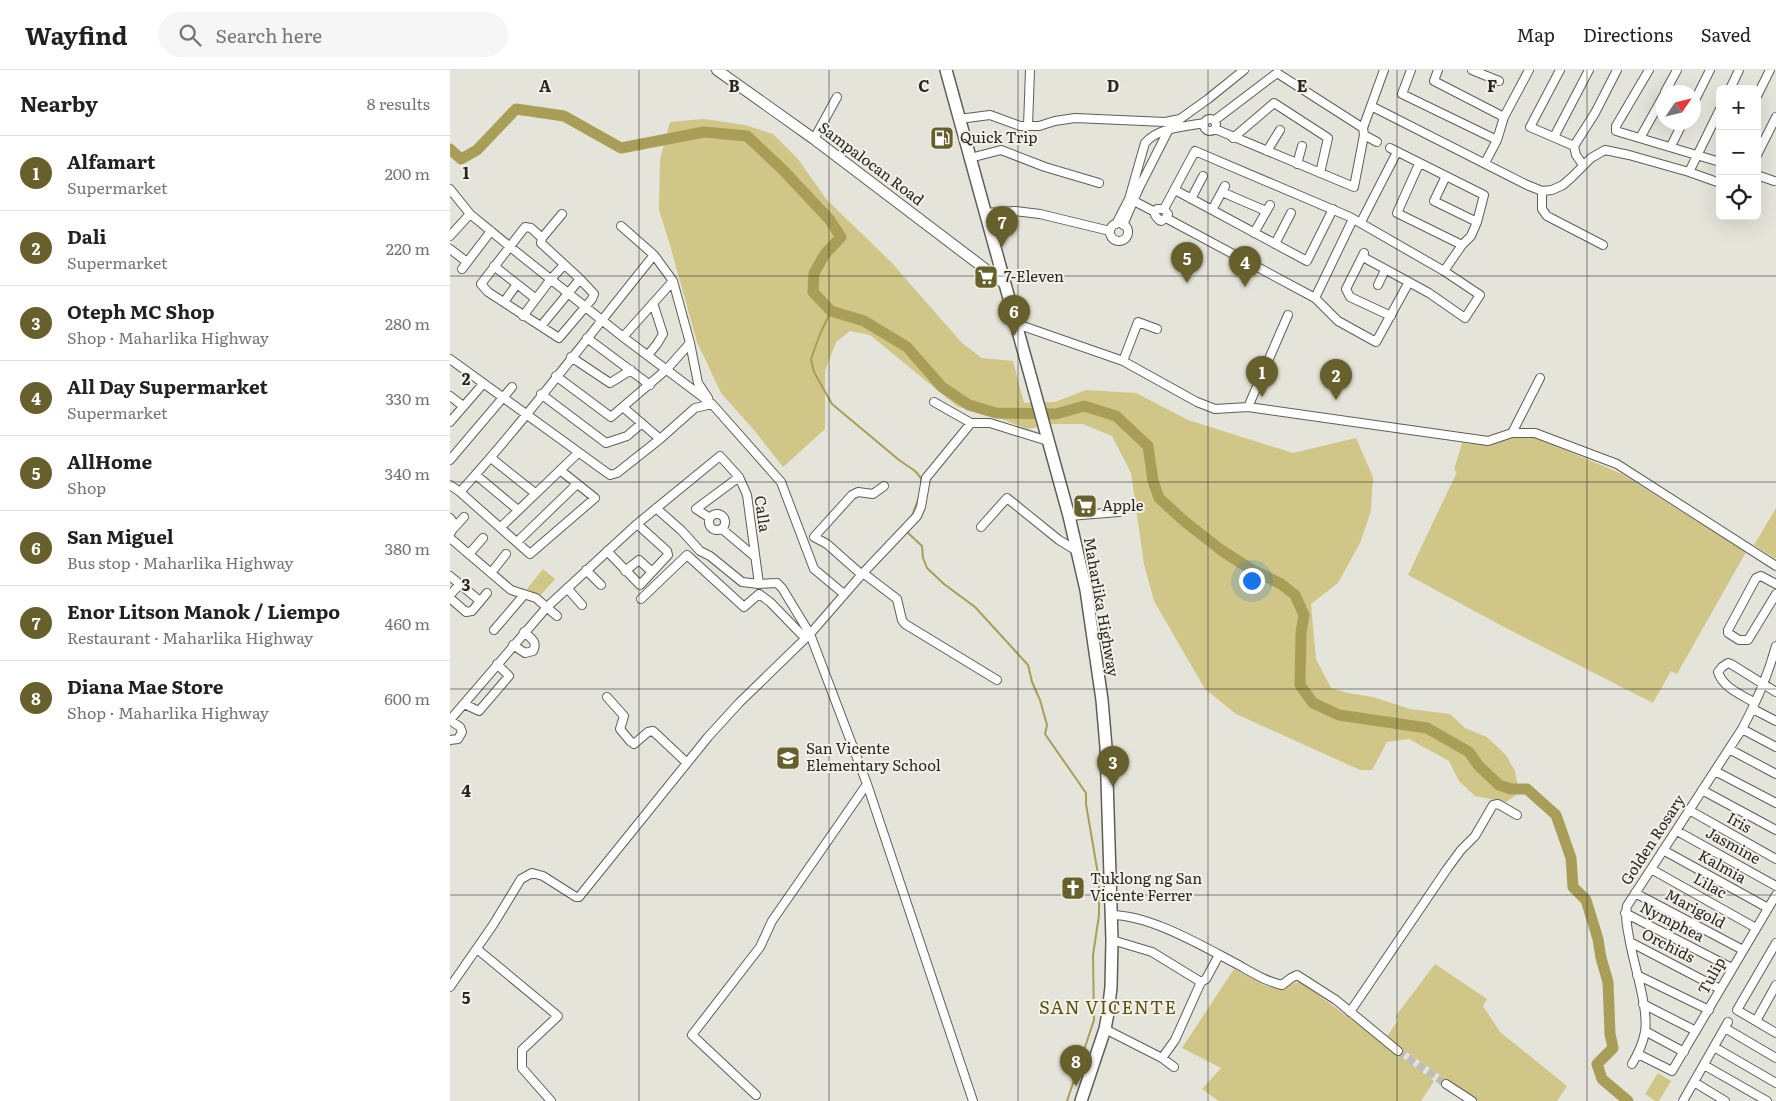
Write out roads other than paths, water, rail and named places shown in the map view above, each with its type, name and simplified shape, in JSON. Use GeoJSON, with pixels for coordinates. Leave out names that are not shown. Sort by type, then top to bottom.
{"type":"FeatureCollection","features":[{"type":"Feature","properties":{"kind":"highway","name":"Maharlika Highway"},"geometry":{"type":"LineString","coordinates":[[946,70],[1069,516],[1086,590],[1102,700],[1106,747],[1112,940],[1111,987],[1105,1029],[1081,1101]]}},
{"type":"Feature","properties":{"kind":"main road","name":"Sampalocan Road"},"geometry":{"type":"LineString","coordinates":[[717,70],[814,139],[1005,284]]}},
{"type":"Feature","properties":{"kind":"street"},"geometry":{"type":"LineString","coordinates":[[1028,126],[1030,70]]}},
{"type":"Feature","properties":{"kind":"street"},"geometry":{"type":"LineString","coordinates":[[960,119],[990,115],[1020,126],[1039,126],[1075,118],[1153,122],[1180,119],[1244,70]]}},
{"type":"Feature","properties":{"kind":"street"},"geometry":{"type":"LineString","coordinates":[[1204,123],[1206,130],[1215,129],[1354,187],[1363,132],[1384,70]]}},
{"type":"Feature","properties":{"kind":"street"},"geometry":{"type":"LineString","coordinates":[[1410,70],[1402,94],[1497,140]]}},
{"type":"Feature","properties":{"kind":"street"},"geometry":{"type":"LineString","coordinates":[[1438,70],[1434,81],[1504,117]]}},
{"type":"Feature","properties":{"kind":"street"},"geometry":{"type":"LineString","coordinates":[[1472,70],[1499,81]]}},
{"type":"Feature","properties":{"kind":"street"},"geometry":{"type":"LineString","coordinates":[[1485,163],[1497,140],[1504,117],[1529,70]]}},
{"type":"Feature","properties":{"kind":"street"},"geometry":{"type":"LineString","coordinates":[[1560,70],[1530,127],[1574,146]]}},
{"type":"Feature","properties":{"kind":"street"},"geometry":{"type":"LineString","coordinates":[[1554,137],[1589,70]]}},
{"type":"Feature","properties":{"kind":"street"},"geometry":{"type":"LineString","coordinates":[[1583,164],[1576,155],[1574,146],[1595,113],[1617,70]]}},
{"type":"Feature","properties":{"kind":"street"},"geometry":{"type":"LineString","coordinates":[[1649,70],[1616,126],[1616,131],[1716,161]]}},
{"type":"Feature","properties":{"kind":"street"},"geometry":{"type":"LineString","coordinates":[[1669,85],[1677,70]]}},
{"type":"Feature","properties":{"kind":"street"},"geometry":{"type":"LineString","coordinates":[[1701,88],[1710,70]]}},
{"type":"Feature","properties":{"kind":"street"},"geometry":{"type":"LineString","coordinates":[[1732,85],[1739,70]]}},
{"type":"Feature","properties":{"kind":"street"},"geometry":{"type":"LineString","coordinates":[[1761,88],[1770,70]]}},
{"type":"Feature","properties":{"kind":"street"},"geometry":{"type":"LineString","coordinates":[[1132,200],[1145,143],[1157,132],[1204,123],[1208,119],[1215,120],[1277,73],[1376,142]]}},
{"type":"Feature","properties":{"kind":"street"},"geometry":{"type":"LineString","coordinates":[[814,139],[837,97]]}},
{"type":"Feature","properties":{"kind":"street"},"geometry":{"type":"LineString","coordinates":[[1233,138],[1274,103],[1328,138],[1320,173]]}},
{"type":"Feature","properties":{"kind":"street"},"geometry":{"type":"LineString","coordinates":[[1371,106],[1542,191],[1552,190],[1563,185],[1583,164],[1597,153],[1605,150],[1689,172],[1716,182]]}},
{"type":"Feature","properties":{"kind":"street"},"geometry":{"type":"LineString","coordinates":[[1640,138],[1656,109]]}},
{"type":"Feature","properties":{"kind":"street"},"geometry":{"type":"LineString","coordinates":[[1689,172],[1716,117]]}},
{"type":"Feature","properties":{"kind":"street"},"geometry":{"type":"LineString","coordinates":[[1761,147],[1776,117]]}},
{"type":"Feature","properties":{"kind":"street"},"geometry":{"type":"LineString","coordinates":[[1215,120],[1217,126],[1215,129]]}},
{"type":"Feature","properties":{"kind":"street"},"geometry":{"type":"LineString","coordinates":[[1110,232],[1112,227],[1120,224],[1168,130]]}},
{"type":"Feature","properties":{"kind":"street"},"geometry":{"type":"LineString","coordinates":[[1268,151],[1280,130]]}},
{"type":"Feature","properties":{"kind":"street"},"geometry":{"type":"LineString","coordinates":[[1671,146],[1679,130]]}},
{"type":"Feature","properties":{"kind":"street"},"geometry":{"type":"LineString","coordinates":[[1297,164],[1302,146]]}},
{"type":"Feature","properties":{"kind":"street"},"geometry":{"type":"LineString","coordinates":[[970,158],[1001,150],[1045,168],[1099,183]]}},
{"type":"Feature","properties":{"kind":"street"},"geometry":{"type":"LineString","coordinates":[[1315,298],[1393,150],[1484,195],[1471,236],[1462,245],[1444,271]]}},
{"type":"Feature","properties":{"kind":"street"},"geometry":{"type":"LineString","coordinates":[[1164,209],[1195,151],[1357,220],[1444,271],[1480,295],[1465,318],[1430,293],[1385,270],[1363,255],[1346,289],[1350,297],[1391,316]]}},
{"type":"Feature","properties":{"kind":"street"},"geometry":{"type":"LineString","coordinates":[[1359,160],[1368,164]]}},
{"type":"Feature","properties":{"kind":"street"},"geometry":{"type":"LineString","coordinates":[[1419,164],[1397,213],[1462,245]]}},
{"type":"Feature","properties":{"kind":"street"},"geometry":{"type":"LineString","coordinates":[[1191,199],[1203,176]]}},
{"type":"Feature","properties":{"kind":"street"},"geometry":{"type":"LineString","coordinates":[[1446,176],[1434,201],[1477,222]]}},
{"type":"Feature","properties":{"kind":"street"},"geometry":{"type":"LineString","coordinates":[[1761,176],[1775,180]]}},
{"type":"Feature","properties":{"kind":"street"},"geometry":{"type":"LineString","coordinates":[[450,189],[453,200],[491,232],[623,337],[712,404]]}},
{"type":"Feature","properties":{"kind":"street"},"geometry":{"type":"LineString","coordinates":[[1212,210],[1223,189],[1268,208],[1254,233]]}},
{"type":"Feature","properties":{"kind":"street"},"geometry":{"type":"LineString","coordinates":[[1175,190],[1307,261],[1334,209]]}},
{"type":"Feature","properties":{"kind":"street"},"geometry":{"type":"LineString","coordinates":[[1542,191],[1542,208],[1547,216],[1603,245]]}},
{"type":"Feature","properties":{"kind":"street"},"geometry":{"type":"LineString","coordinates":[[1132,200],[1155,212],[1158,220],[1166,218],[1315,298],[1338,321],[1376,342],[1409,282]]}},
{"type":"Feature","properties":{"kind":"street"},"geometry":{"type":"LineString","coordinates":[[1155,212],[1161,208],[1164,209]]}},
{"type":"Feature","properties":{"kind":"street"},"geometry":{"type":"LineString","coordinates":[[1164,209],[1167,211],[1166,218]]}},
{"type":"Feature","properties":{"kind":"street"},"geometry":{"type":"LineString","coordinates":[[985,213],[1015,211],[1040,214],[1110,232],[1114,239],[1123,240],[1128,232],[1120,224]]}},
{"type":"Feature","properties":{"kind":"street"},"geometry":{"type":"LineString","coordinates":[[1274,244],[1291,212]]}},
{"type":"Feature","properties":{"kind":"street"},"geometry":{"type":"LineString","coordinates":[[450,236],[470,214]]}},
{"type":"Feature","properties":{"kind":"street"},"geometry":{"type":"LineString","coordinates":[[542,238],[530,228],[525,227],[481,284],[483,288],[559,338],[594,294],[542,245],[542,238],[562,214]]}},
{"type":"Feature","properties":{"kind":"street"},"geometry":{"type":"LineString","coordinates":[[621,226],[654,255],[673,281],[690,343],[698,383],[734,431],[781,482],[814,569],[844,594]]}},
{"type":"Feature","properties":{"kind":"street"},"geometry":{"type":"LineString","coordinates":[[462,270],[491,232]]}},
{"type":"Feature","properties":{"kind":"street"},"geometry":{"type":"LineString","coordinates":[[450,249],[467,262]]}},
{"type":"Feature","properties":{"kind":"street"},"geometry":{"type":"LineString","coordinates":[[460,492],[491,458],[654,255]]}},
{"type":"Feature","properties":{"kind":"street"},"geometry":{"type":"LineString","coordinates":[[524,316],[551,279],[564,265]]}},
{"type":"Feature","properties":{"kind":"street"},"geometry":{"type":"LineString","coordinates":[[494,266],[536,299]]}},
{"type":"Feature","properties":{"kind":"street"},"geometry":{"type":"LineString","coordinates":[[1378,285],[1385,270]]}},
{"type":"Feature","properties":{"kind":"street"},"geometry":{"type":"LineString","coordinates":[[542,326],[580,279]]}},
{"type":"Feature","properties":{"kind":"street"},"geometry":{"type":"LineString","coordinates":[[623,337],[673,281]]}},
{"type":"Feature","properties":{"kind":"street"},"geometry":{"type":"LineString","coordinates":[[504,302],[517,284]]}},
{"type":"Feature","properties":{"kind":"street"},"geometry":{"type":"LineString","coordinates":[[648,355],[658,344],[663,334],[654,302]]}},
{"type":"Feature","properties":{"kind":"street"},"geometry":{"type":"LineString","coordinates":[[1248,407],[1288,315]]}},
{"type":"Feature","properties":{"kind":"street"},"geometry":{"type":"LineString","coordinates":[[1123,361],[1138,322],[1157,329]]}},
{"type":"Feature","properties":{"kind":"street"},"geometry":{"type":"LineString","coordinates":[[1017,324],[1123,361],[1198,402],[1215,409],[1248,407],[1468,440],[1488,441],[1512,433],[1535,433],[1626,468],[1776,566]]}},
{"type":"Feature","properties":{"kind":"street"},"geometry":{"type":"LineString","coordinates":[[587,338],[650,385]]}},
{"type":"Feature","properties":{"kind":"street"},"geometry":{"type":"LineString","coordinates":[[556,376],[612,418],[667,369],[690,343]]}},
{"type":"Feature","properties":{"kind":"street"},"geometry":{"type":"LineString","coordinates":[[571,357],[610,384],[630,370]]}},
{"type":"Feature","properties":{"kind":"street"},"geometry":{"type":"LineString","coordinates":[[450,359],[578,453],[612,474],[617,473],[660,439],[695,408],[712,404]]}},
{"type":"Feature","properties":{"kind":"street"},"geometry":{"type":"LineString","coordinates":[[1512,433],[1540,378]]}},
{"type":"Feature","properties":{"kind":"street"},"geometry":{"type":"LineString","coordinates":[[450,422],[483,384]]}},
{"type":"Feature","properties":{"kind":"street"},"geometry":{"type":"LineString","coordinates":[[450,460],[512,387]]}},
{"type":"Feature","properties":{"kind":"street"},"geometry":{"type":"LineString","coordinates":[[541,394],[606,442],[627,436],[642,423]]}},
{"type":"Feature","properties":{"kind":"street"},"geometry":{"type":"LineString","coordinates":[[450,396],[463,406]]}},
{"type":"Feature","properties":{"kind":"street"},"geometry":{"type":"LineString","coordinates":[[934,402],[971,423],[990,423],[1048,437]]}},
{"type":"Feature","properties":{"kind":"street"},"geometry":{"type":"LineString","coordinates":[[624,408],[660,439]]}},
{"type":"Feature","properties":{"kind":"street"},"geometry":{"type":"LineString","coordinates":[[450,987],[477,949],[521,879],[532,873],[544,876],[576,897],[579,897],[687,763],[739,703],[807,636],[917,516],[921,507],[926,478],[971,423]]}},
{"type":"Feature","properties":{"kind":"street"},"geometry":{"type":"LineString","coordinates":[[501,527],[578,453]]}},
{"type":"Feature","properties":{"kind":"street","name":"Calla"},"geometry":{"type":"LineString","coordinates":[[656,508],[720,456],[739,477],[748,495],[754,556],[759,584]]}},
{"type":"Feature","properties":{"kind":"street"},"geometry":{"type":"LineString","coordinates":[[491,458],[535,493]]}},
{"type":"Feature","properties":{"kind":"street"},"geometry":{"type":"LineString","coordinates":[[450,485],[501,527],[530,554],[595,498],[560,470]]}},
{"type":"Feature","properties":{"kind":"street"},"geometry":{"type":"LineString","coordinates":[[476,475],[518,510]]}},
{"type":"Feature","properties":{"kind":"street"},"geometry":{"type":"LineString","coordinates":[[710,518],[696,509],[739,477]]}},
{"type":"Feature","properties":{"kind":"street"},"geometry":{"type":"LineString","coordinates":[[517,542],[577,484]]}},
{"type":"Feature","properties":{"kind":"street"},"geometry":{"type":"LineString","coordinates":[[884,486],[873,494],[858,492],[852,495],[814,537],[827,544],[863,574],[897,598],[902,620],[905,624],[997,680]]}},
{"type":"Feature","properties":{"kind":"street"},"geometry":{"type":"LineString","coordinates":[[981,527],[1007,498],[1077,552]]}},
{"type":"Feature","properties":{"kind":"street"},"geometry":{"type":"LineString","coordinates":[[450,740],[458,739],[462,732],[460,727],[450,720],[546,607],[656,508],[682,531],[700,551],[710,556],[742,582],[759,584],[777,583],[782,588],[807,636],[867,784],[973,1101]]}},
{"type":"Feature","properties":{"kind":"street"},"geometry":{"type":"LineString","coordinates":[[1069,516],[1119,512]]}},
{"type":"Feature","properties":{"kind":"street"},"geometry":{"type":"LineString","coordinates":[[722,529],[725,522],[721,515],[716,514],[710,518],[709,524],[711,528],[716,530],[722,529],[754,556]]}},
{"type":"Feature","properties":{"kind":"street"},"geometry":{"type":"LineString","coordinates":[[452,531],[464,517]]}},
{"type":"Feature","properties":{"kind":"street"},"geometry":{"type":"LineString","coordinates":[[450,518],[454,522],[452,531]]}},
{"type":"Feature","properties":{"kind":"street"},"geometry":{"type":"LineString","coordinates":[[607,551],[640,586],[667,558],[668,553],[637,524]]}},
{"type":"Feature","properties":{"kind":"street"},"geometry":{"type":"LineString","coordinates":[[450,538],[511,590],[536,598],[557,616]]}},
{"type":"Feature","properties":{"kind":"street"},"geometry":{"type":"LineString","coordinates":[[469,554],[483,538]]}},
{"type":"Feature","properties":{"kind":"street"},"geometry":{"type":"LineString","coordinates":[[491,573],[506,554]]}},
{"type":"Feature","properties":{"kind":"street"},"geometry":{"type":"LineString","coordinates":[[641,599],[687,555],[744,607],[758,594],[770,602],[807,636]]}},
{"type":"Feature","properties":{"kind":"street"},"geometry":{"type":"LineString","coordinates":[[625,571],[638,560],[652,572]]}},
{"type":"Feature","properties":{"kind":"street"},"geometry":{"type":"LineString","coordinates":[[586,570],[601,585]]}},
{"type":"Feature","properties":{"kind":"street"},"geometry":{"type":"LineString","coordinates":[[450,576],[480,601]]}},
{"type":"Feature","properties":{"kind":"street"},"geometry":{"type":"LineString","coordinates":[[1776,584],[1761,576],[1756,578],[1728,633],[1739,640],[1748,640],[1776,594]]}},
{"type":"Feature","properties":{"kind":"street"},"geometry":{"type":"LineString","coordinates":[[460,584],[450,595],[450,598],[466,612],[472,611],[487,593]]}},
{"type":"Feature","properties":{"kind":"street"},"geometry":{"type":"LineString","coordinates":[[567,588],[582,605]]}},
{"type":"Feature","properties":{"kind":"street"},"geometry":{"type":"LineString","coordinates":[[494,630],[524,595]]}},
{"type":"Feature","properties":{"kind":"street"},"geometry":{"type":"LineString","coordinates":[[513,645],[525,653],[532,651],[535,646],[534,641],[524,632]]}},
{"type":"Feature","properties":{"kind":"street","name":"Golden Rosary"},"geometry":{"type":"LineString","coordinates":[[1625,913],[1635,892],[1742,729],[1762,685],[1774,665],[1776,646]]}},
{"type":"Feature","properties":{"kind":"street"},"geometry":{"type":"LineString","coordinates":[[464,704],[480,711],[509,676],[497,664]]}},
{"type":"Feature","properties":{"kind":"street"},"geometry":{"type":"LineString","coordinates":[[1776,692],[1731,664],[1725,664],[1719,670],[1720,678],[1730,688],[1776,721]]}},
{"type":"Feature","properties":{"kind":"street"},"geometry":{"type":"LineString","coordinates":[[607,697],[624,716],[620,730],[630,741],[634,744],[648,732],[653,731],[687,763]]}},
{"type":"Feature","properties":{"kind":"street"},"geometry":{"type":"LineString","coordinates":[[1742,729],[1776,747]]}},
{"type":"Feature","properties":{"kind":"street"},"geometry":{"type":"LineString","coordinates":[[1729,749],[1776,774]]}},
{"type":"Feature","properties":{"kind":"street"},"geometry":{"type":"LineString","coordinates":[[1715,770],[1776,803]]}},
{"type":"Feature","properties":{"kind":"street"},"geometry":{"type":"LineString","coordinates":[[756,1095],[692,1035],[760,947],[772,921],[867,784]]}},
{"type":"Feature","properties":{"kind":"street"},"geometry":{"type":"LineString","coordinates":[[1702,790],[1776,830]]}},
{"type":"Feature","properties":{"kind":"street"},"geometry":{"type":"LineString","coordinates":[[1350,1012],[1461,850],[1475,836],[1493,805],[1498,804],[1517,815]]}},
{"type":"Feature","properties":{"kind":"street","name":"Iris"},"geometry":{"type":"LineString","coordinates":[[1690,810],[1776,859]]}},
{"type":"Feature","properties":{"kind":"street","name":"Jasmine"},"geometry":{"type":"LineString","coordinates":[[1676,831],[1776,886]]}},
{"type":"Feature","properties":{"kind":"street","name":"Kalmia"},"geometry":{"type":"LineString","coordinates":[[1663,850],[1768,908]]}},
{"type":"Feature","properties":{"kind":"street","name":"Lilac"},"geometry":{"type":"LineString","coordinates":[[1651,869],[1756,928]]}},
{"type":"Feature","properties":{"kind":"street","name":"Marigold"},"geometry":{"type":"LineString","coordinates":[[1635,892],[1743,950]]}},
{"type":"Feature","properties":{"kind":"street","name":"Tulip"},"geometry":{"type":"LineString","coordinates":[[1638,1054],[1672,1071],[1776,895]]}},
{"type":"Feature","properties":{"kind":"street"},"geometry":{"type":"LineString","coordinates":[[1625,913],[1643,1004],[1645,1030],[1638,1054],[1632,1064]]}},
{"type":"Feature","properties":{"kind":"street","name":"Nymphea"},"geometry":{"type":"LineString","coordinates":[[1625,913],[1732,968]]}},
{"type":"Feature","properties":{"kind":"street"},"geometry":{"type":"LineString","coordinates":[[1111,915],[1125,915],[1156,924],[1268,982],[1282,985],[1297,975],[1336,1000],[1398,1051]]}},
{"type":"Feature","properties":{"kind":"street"},"geometry":{"type":"LineString","coordinates":[[1112,940],[1152,952],[1201,982]]}},
{"type":"Feature","properties":{"kind":"street","name":"Orchids"},"geometry":{"type":"LineString","coordinates":[[1630,942],[1720,989]]}},
{"type":"Feature","properties":{"kind":"street"},"geometry":{"type":"LineString","coordinates":[[1776,942],[1737,1010],[1776,1033]]}},
{"type":"Feature","properties":{"kind":"street"},"geometry":{"type":"LineString","coordinates":[[477,949],[558,1016],[522,1050],[522,1068],[552,1101]]}},
{"type":"Feature","properties":{"kind":"street"},"geometry":{"type":"LineString","coordinates":[[1162,1058],[1174,1040],[1201,982],[1206,979],[1219,955]]}},
{"type":"Feature","properties":{"kind":"street"},"geometry":{"type":"LineString","coordinates":[[1637,975],[1709,1010]]}},
{"type":"Feature","properties":{"kind":"street"},"geometry":{"type":"LineString","coordinates":[[1756,1021],[1776,985]]}},
{"type":"Feature","properties":{"kind":"street"},"geometry":{"type":"LineString","coordinates":[[1643,1004],[1696,1031]]}},
{"type":"Feature","properties":{"kind":"street"},"geometry":{"type":"LineString","coordinates":[[1683,1101],[1727,1025],[1776,1058]]}},
{"type":"Feature","properties":{"kind":"street"},"geometry":{"type":"LineString","coordinates":[[1105,1029],[1174,1066]]}},
{"type":"Feature","properties":{"kind":"street"},"geometry":{"type":"LineString","coordinates":[[1645,1030],[1684,1052]]}},
{"type":"Feature","properties":{"kind":"street"},"geometry":{"type":"LineString","coordinates":[[1714,1047],[1776,1083]]}},
{"type":"Feature","properties":{"kind":"street"},"geometry":{"type":"LineString","coordinates":[[1704,1064],[1767,1101]]}},
{"type":"Feature","properties":{"kind":"street"},"geometry":{"type":"LineString","coordinates":[[1694,1082],[1725,1101]]}},
{"type":"Feature","properties":{"kind":"street"},"geometry":{"type":"LineString","coordinates":[[1446,1084],[1472,1101]]}},
{"type":"Feature","properties":{"kind":"waterway"},"geometry":{"type":"LineString","coordinates":[[450,149],[461,159],[477,150],[516,109],[564,116],[621,148],[704,132],[747,136],[783,170],[829,219],[841,237],[825,254],[814,273],[813,292],[831,311],[864,321],[907,347],[942,387],[969,405],[996,413],[1056,414],[1084,406],[1116,416],[1148,446],[1153,481],[1159,498],[1184,521],[1221,550],[1249,568],[1281,584],[1295,595],[1304,615],[1301,633],[1300,685],[1313,703],[1339,715],[1427,728],[1469,752],[1478,765],[1499,785],[1511,789],[1527,789],[1556,815],[1571,858],[1573,887],[1586,900],[1608,982],[1610,1034],[1613,1048],[1597,1064],[1602,1079],[1628,1101]]}},
{"type":"Feature","properties":{"kind":"waterway"},"geometry":{"type":"LineString","coordinates":[[831,311],[811,359],[814,372],[832,404],[915,471],[921,478],[921,485]]}},
{"type":"Feature","properties":{"kind":"waterway"},"geometry":{"type":"LineString","coordinates":[[912,516],[919,497]]}},
{"type":"Feature","properties":{"kind":"waterway"},"geometry":{"type":"LineString","coordinates":[[907,532],[922,546],[923,558],[927,568],[944,584],[975,607],[1028,665],[1047,725],[1045,734],[1086,793],[1086,804],[1099,880],[1099,915],[1093,955],[1094,1020],[1067,1101]]}},
{"type":"Feature","properties":{"kind":"tunnel"},"geometry":{"type":"LineString","coordinates":[[1398,1051],[1446,1084]]}},
{"type":"Feature","properties":{"kind":"place","name":"Quick Trip"},"geometry":{"type":"Point","coordinates":[942,138]}},
{"type":"Feature","properties":{"kind":"place","name":"Enor Litson Manok / Liempo"},"geometry":{"type":"Point","coordinates":[1002,247]}},
{"type":"Feature","properties":{"kind":"place","name":"7-Eleven"},"geometry":{"type":"Point","coordinates":[986,277]}},
{"type":"Feature","properties":{"kind":"place","name":"AllHome"},"geometry":{"type":"Point","coordinates":[1187,283]}},
{"type":"Feature","properties":{"kind":"place","name":"All Day Supermarket"},"geometry":{"type":"Point","coordinates":[1245,287]}},
{"type":"Feature","properties":{"kind":"place","name":"San Miguel"},"geometry":{"type":"Point","coordinates":[1014,336]}},
{"type":"Feature","properties":{"kind":"place","name":"Alfamart"},"geometry":{"type":"Point","coordinates":[1262,397]}},
{"type":"Feature","properties":{"kind":"place","name":"Dali"},"geometry":{"type":"Point","coordinates":[1336,400]}},
{"type":"Feature","properties":{"kind":"place","name":"Apple"},"geometry":{"type":"Point","coordinates":[1085,506]}},
{"type":"Feature","properties":{"kind":"place","name":"San Vicente Elementary School"},"geometry":{"type":"Point","coordinates":[788,758]}},
{"type":"Feature","properties":{"kind":"place","name":"Oteph MC Shop"},"geometry":{"type":"Point","coordinates":[1113,787]}},
{"type":"Feature","properties":{"kind":"place","name":"Tuklong ng San Vicente Ferrer"},"geometry":{"type":"Point","coordinates":[1073,888]}},
{"type":"Feature","properties":{"kind":"place","name":"Diana Mae Store"},"geometry":{"type":"Point","coordinates":[1076,1086]}},
{"type":"Feature","properties":{"kind":"district","name":"SAN VICENTE"},"geometry":{"type":"Point","coordinates":[1108,1008]}}]}
